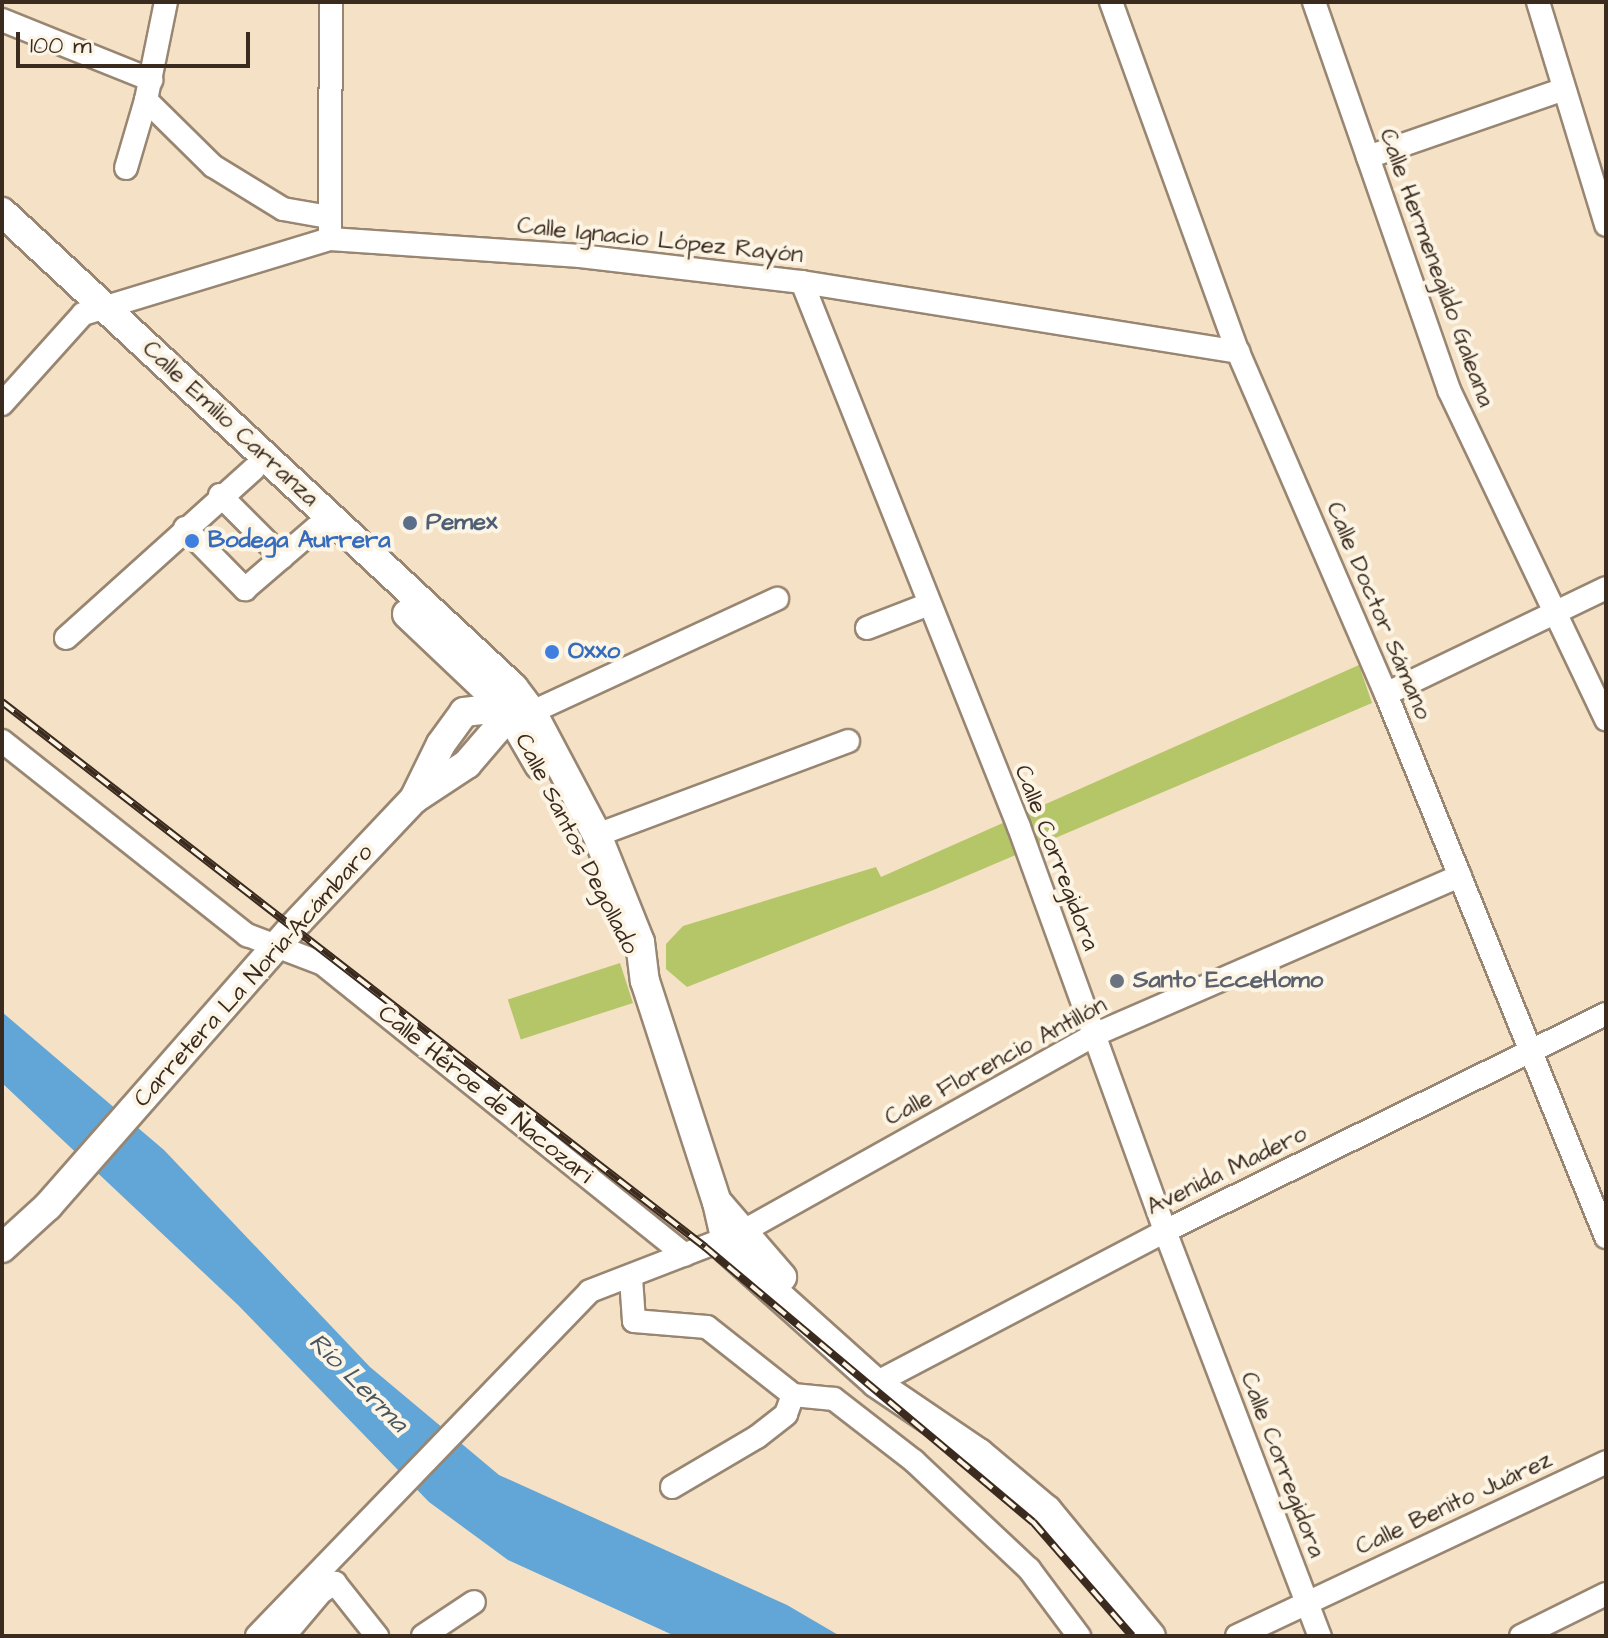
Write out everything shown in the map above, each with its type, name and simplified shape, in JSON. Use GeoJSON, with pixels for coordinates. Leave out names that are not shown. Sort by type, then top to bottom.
{"type":"FeatureCollection","features":[{"type":"Feature","properties":{"kind":"main road","name":"Calle Emilio Carranza"},"geometry":{"type":"LineString","coordinates":[[2,212],[92,310],[316,528],[467,671],[519,703]]}},
{"type":"Feature","properties":{"kind":"main road","name":"Calle Emilio Carranza"},"geometry":{"type":"LineString","coordinates":[[2,238],[92,310],[519,703]]}},
{"type":"Feature","properties":{"kind":"main road"},"geometry":{"type":"LineString","coordinates":[[414,799],[441,744],[464,712],[471,683],[467,671]]}},
{"type":"Feature","properties":{"kind":"main road"},"geometry":{"type":"LineString","coordinates":[[464,712],[519,703]]}},
{"type":"Feature","properties":{"kind":"main road","name":"Calle Santos Degollado"},"geometry":{"type":"LineString","coordinates":[[519,703],[537,760],[645,981],[717,1202],[731,1236]]}},
{"type":"Feature","properties":{"kind":"main road","name":"Calle Santos Degollado"},"geometry":{"type":"LineString","coordinates":[[519,703],[597,835],[640,942],[645,981]]}},
{"type":"Feature","properties":{"kind":"main road","name":"Carretera La Noria-Acámbaro"},"geometry":{"type":"LineString","coordinates":[[2,1248],[48,1206],[279,945],[414,799],[467,764],[519,703]]}},
{"type":"Feature","properties":{"kind":"main road"},"geometry":{"type":"LineString","coordinates":[[467,764],[501,753],[537,760]]}},
{"type":"Feature","properties":{"kind":"main road"},"geometry":{"type":"LineString","coordinates":[[731,1236],[882,1379],[1047,1510],[1151,1636]]}},
{"type":"Feature","properties":{"kind":"street"},"geometry":{"type":"LineString","coordinates":[[6,2],[2,18],[149,90],[213,166],[283,209],[330,228],[331,2]]}},
{"type":"Feature","properties":{"kind":"street"},"geometry":{"type":"LineString","coordinates":[[126,168],[149,90],[166,2]]}},
{"type":"Feature","properties":{"kind":"street","name":"Calle Doctor Sámano"},"geometry":{"type":"LineString","coordinates":[[1111,2],[1238,352],[1386,694],[1606,1237]]}},
{"type":"Feature","properties":{"kind":"street","name":"Calle Hermenegildo Galeana"},"geometry":{"type":"LineString","coordinates":[[1314,2],[1449,390],[1606,719]]}},
{"type":"Feature","properties":{"kind":"street"},"geometry":{"type":"LineString","coordinates":[[1538,2],[1606,225]]}},
{"type":"Feature","properties":{"kind":"street"},"geometry":{"type":"LineString","coordinates":[[1368,157],[1564,89]]}},
{"type":"Feature","properties":{"kind":"street","name":"Calle Ignacio López Rayón"},"geometry":{"type":"LineString","coordinates":[[92,310],[330,228],[802,282],[1238,352]]}},
{"type":"Feature","properties":{"kind":"street","name":"Calle Corregidora"},"geometry":{"type":"LineString","coordinates":[[802,282],[1094,1035],[1165,1231],[1320,1636]]}},
{"type":"Feature","properties":{"kind":"street"},"geometry":{"type":"LineString","coordinates":[[2,404],[92,310]]}},
{"type":"Feature","properties":{"kind":"street"},"geometry":{"type":"LineString","coordinates":[[66,638],[220,495],[254,469]]}},
{"type":"Feature","properties":{"kind":"street"},"geometry":{"type":"LineString","coordinates":[[220,495],[282,557]]}},
{"type":"Feature","properties":{"kind":"street"},"geometry":{"type":"LineString","coordinates":[[185,528],[245,589],[316,528]]}},
{"type":"Feature","properties":{"kind":"street"},"geometry":{"type":"LineString","coordinates":[[1386,694],[1556,616],[1606,588]]}},
{"type":"Feature","properties":{"kind":"street"},"geometry":{"type":"LineString","coordinates":[[519,703],[777,599]]}},
{"type":"Feature","properties":{"kind":"street"},"geometry":{"type":"LineString","coordinates":[[867,628],[929,604]]}},
{"type":"Feature","properties":{"kind":"street","name":"Calle Héroe de Nacozari"},"geometry":{"type":"LineString","coordinates":[[2,741],[247,935],[323,964],[685,1255]]}},
{"type":"Feature","properties":{"kind":"street"},"geometry":{"type":"LineString","coordinates":[[597,835],[848,741]]}},
{"type":"Feature","properties":{"kind":"street","name":"Calle Florencio Antillón"},"geometry":{"type":"LineString","coordinates":[[257,1636],[590,1291],[631,1278],[731,1236],[1094,1035],[1460,876]]}},
{"type":"Feature","properties":{"kind":"street","name":"Avenida Madero"},"geometry":{"type":"LineString","coordinates":[[882,1379],[1165,1231],[1606,1014]]}},
{"type":"Feature","properties":{"kind":"street"},"geometry":{"type":"LineString","coordinates":[[631,1278],[634,1321],[707,1327],[793,1395],[834,1399],[914,1461],[1029,1569],[1079,1636]]}},
{"type":"Feature","properties":{"kind":"street"},"geometry":{"type":"LineString","coordinates":[[672,1487],[757,1437],[786,1414],[793,1395]]}},
{"type":"Feature","properties":{"kind":"street","name":"Calle Benito Juárez"},"geometry":{"type":"LineString","coordinates":[[1237,1636],[1606,1462]]}},
{"type":"Feature","properties":{"kind":"street"},"geometry":{"type":"LineString","coordinates":[[284,1636],[330,1584],[348,1597],[377,1636]]}},
{"type":"Feature","properties":{"kind":"street"},"geometry":{"type":"LineString","coordinates":[[1521,1636],[1606,1594]]}},
{"type":"Feature","properties":{"kind":"street"},"geometry":{"type":"LineString","coordinates":[[423,1636],[474,1602]]}},
{"type":"Feature","properties":{"kind":"green space"},"geometry":{"type":"Polygon","coordinates":[[[1359,665],[1372,703],[931,891],[687,987],[666,969],[666,944],[683,926],[876,867],[881,877],[1359,665]]]}},
{"type":"Feature","properties":{"kind":"green space"},"geometry":{"type":"Polygon","coordinates":[[[620,963],[633,1003],[521,1039],[508,999],[620,963]]]}},
{"type":"Feature","properties":{"kind":"water","name":"Río Lerma"},"geometry":{"type":"Polygon","coordinates":[[[2,1012],[164,1150],[370,1367],[499,1475],[787,1605],[840,1636],[675,1636],[508,1560],[429,1502],[238,1305],[2,1083],[2,1012]]]}},
{"type":"Feature","properties":{"kind":"railway"},"geometry":{"type":"LineString","coordinates":[[2,702],[705,1247],[1033,1522],[1132,1636]]}},
{"type":"Feature","properties":{"kind":"place","name":"Pemex"},"geometry":{"type":"Point","coordinates":[410,523]}},
{"type":"Feature","properties":{"kind":"place","name":"Bodega Aurrera"},"geometry":{"type":"Point","coordinates":[192,541]}},
{"type":"Feature","properties":{"kind":"place","name":"Oxxo"},"geometry":{"type":"Point","coordinates":[552,652]}},
{"type":"Feature","properties":{"kind":"place","name":"Santo EcceHomo"},"geometry":{"type":"Point","coordinates":[1117,981]}}]}
